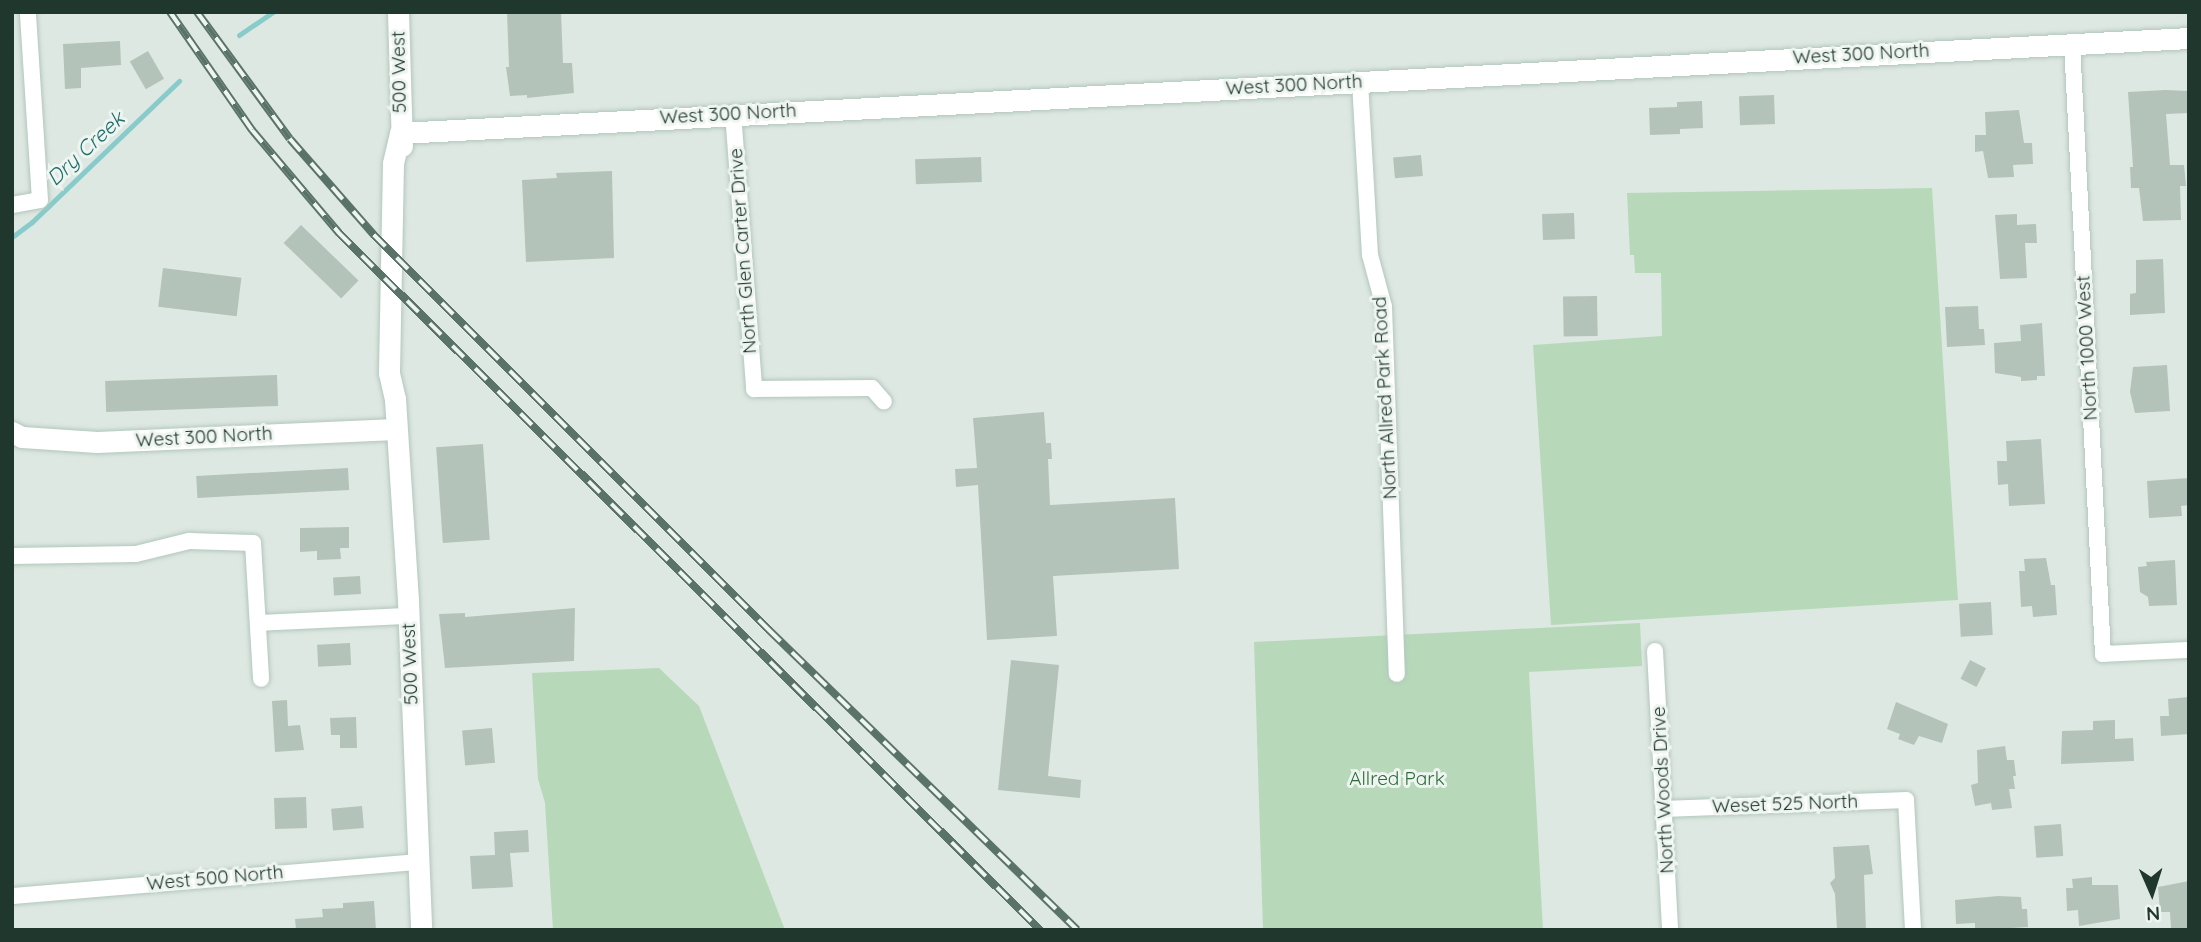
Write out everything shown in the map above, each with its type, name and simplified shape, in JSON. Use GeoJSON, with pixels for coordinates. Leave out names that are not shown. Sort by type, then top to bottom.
{"type":"FeatureCollection","features":[{"type":"Feature","properties":{"kind":"street"},"geometry":{"type":"LineString","coordinates":[[12,205],[40,200],[27,12]]}},
{"type":"Feature","properties":{"kind":"street","name":"500 West"},"geometry":{"type":"LineString","coordinates":[[398,12],[400,133],[404,163],[400,372],[394,399],[408,616],[421,930]]}},
{"type":"Feature","properties":{"kind":"street","name":"West 300 North"},"geometry":{"type":"LineString","coordinates":[[400,133],[733,113],[2189,38]]}},
{"type":"Feature","properties":{"kind":"street","name":"North 1000 West"},"geometry":{"type":"LineString","coordinates":[[2072,43],[2103,654],[2189,650]]}},
{"type":"Feature","properties":{"kind":"street","name":"North Allred Park Road"},"geometry":{"type":"LineString","coordinates":[[1360,82],[1370,255],[1384,307],[1397,674]]}},
{"type":"Feature","properties":{"kind":"street","name":"North Glen Carter Drive"},"geometry":{"type":"LineString","coordinates":[[733,113],[754,389],[872,388],[884,402]]}},
{"type":"Feature","properties":{"kind":"street","name":"West 300 North"},"geometry":{"type":"LineString","coordinates":[[12,432],[22,437],[97,442],[396,429]]}},
{"type":"Feature","properties":{"kind":"street"},"geometry":{"type":"LineString","coordinates":[[12,556],[136,554],[189,541],[253,543],[261,679]]}},
{"type":"Feature","properties":{"kind":"street"},"geometry":{"type":"LineString","coordinates":[[258,623],[408,616]]}},
{"type":"Feature","properties":{"kind":"street","name":"North Woods Drive"},"geometry":{"type":"LineString","coordinates":[[1655,651],[1670,930]]}},
{"type":"Feature","properties":{"kind":"street","name":"Weset 525 North"},"geometry":{"type":"LineString","coordinates":[[1664,808],[1906,800],[1913,930]]}},
{"type":"Feature","properties":{"kind":"street","name":"West 500 North"},"geometry":{"type":"LineString","coordinates":[[12,896],[418,862]]}},
{"type":"Feature","properties":{"kind":"green space"},"geometry":{"type":"Polygon","coordinates":[[[1932,188],[1958,600],[1551,625],[1533,345],[1662,336],[1661,273],[1635,273],[1634,255],[1630,255],[1627,193],[1932,188]]]}},
{"type":"Feature","properties":{"kind":"green space","name":"Allred Park"},"geometry":{"type":"Polygon","coordinates":[[[1640,623],[1642,666],[1529,672],[1543,930],[1263,930],[1254,642],[1640,623]]]}},
{"type":"Feature","properties":{"kind":"green space"},"geometry":{"type":"Polygon","coordinates":[[[659,668],[699,706],[785,930],[553,930],[545,803],[538,779],[532,673],[659,668]]]}},
{"type":"Feature","properties":{"kind":"building"},"geometry":{"type":"Polygon","coordinates":[[[507,12],[561,12],[563,63],[572,63],[574,93],[527,98],[527,95],[510,96],[506,67],[509,67],[507,12]]]}},
{"type":"Feature","properties":{"kind":"building"},"geometry":{"type":"Polygon","coordinates":[[[120,41],[121,65],[81,68],[81,88],[65,89],[63,44],[120,41]]]}},
{"type":"Feature","properties":{"kind":"building"},"geometry":{"type":"Polygon","coordinates":[[[148,51],[164,79],[146,89],[130,62],[148,51]]]}},
{"type":"Feature","properties":{"kind":"building"},"geometry":{"type":"Polygon","coordinates":[[[2189,91],[2189,113],[2166,114],[2170,165],[2184,165],[2186,186],[2180,186],[2181,220],[2143,221],[2139,188],[2131,188],[2130,167],[2133,167],[2128,92],[2189,91]]]}},
{"type":"Feature","properties":{"kind":"building"},"geometry":{"type":"Polygon","coordinates":[[[1774,95],[1775,124],[1740,125],[1739,96],[1774,95]]]}},
{"type":"Feature","properties":{"kind":"building"},"geometry":{"type":"Polygon","coordinates":[[[1702,101],[1703,128],[1680,129],[1680,134],[1650,135],[1649,108],[1677,107],[1677,102],[1702,101]]]}},
{"type":"Feature","properties":{"kind":"building"},"geometry":{"type":"Polygon","coordinates":[[[2019,110],[2024,143],[2032,143],[2033,164],[2013,165],[2014,177],[1988,178],[1983,151],[1975,152],[1975,135],[1986,135],[1985,112],[2019,110]]]}},
{"type":"Feature","properties":{"kind":"building"},"geometry":{"type":"Polygon","coordinates":[[[1421,155],[1423,176],[1395,178],[1393,157],[1421,155]]]}},
{"type":"Feature","properties":{"kind":"building"},"geometry":{"type":"Polygon","coordinates":[[[981,157],[982,182],[916,184],[915,159],[981,157]]]}},
{"type":"Feature","properties":{"kind":"building"},"geometry":{"type":"Polygon","coordinates":[[[612,171],[614,258],[526,262],[522,180],[557,178],[556,173],[612,171]]]}},
{"type":"Feature","properties":{"kind":"building"},"geometry":{"type":"Polygon","coordinates":[[[1574,213],[1575,239],[1543,240],[1542,214],[1574,213]]]}},
{"type":"Feature","properties":{"kind":"building"},"geometry":{"type":"Polygon","coordinates":[[[2017,214],[2017,225],[2036,224],[2037,243],[2025,243],[2027,278],[2000,279],[1995,215],[2017,214]]]}},
{"type":"Feature","properties":{"kind":"building"},"geometry":{"type":"Polygon","coordinates":[[[301,225],[359,281],[341,299],[284,243],[301,225]]]}},
{"type":"Feature","properties":{"kind":"building"},"geometry":{"type":"Polygon","coordinates":[[[2163,259],[2165,313],[2130,315],[2130,294],[2136,293],[2136,260],[2163,259]]]}},
{"type":"Feature","properties":{"kind":"building"},"geometry":{"type":"Polygon","coordinates":[[[163,268],[241,278],[237,316],[158,307],[163,268]]]}},
{"type":"Feature","properties":{"kind":"building"},"geometry":{"type":"Polygon","coordinates":[[[1597,296],[1598,336],[1564,337],[1563,297],[1597,296]]]}},
{"type":"Feature","properties":{"kind":"building"},"geometry":{"type":"Polygon","coordinates":[[[1978,306],[1979,329],[1984,329],[1985,345],[1947,347],[1945,307],[1978,306]]]}},
{"type":"Feature","properties":{"kind":"building"},"geometry":{"type":"Polygon","coordinates":[[[2042,323],[2045,376],[2037,376],[2037,380],[2021,381],[2021,377],[1995,373],[1994,343],[2021,341],[2020,325],[2042,323]]]}},
{"type":"Feature","properties":{"kind":"building"},"geometry":{"type":"Polygon","coordinates":[[[2167,365],[2170,411],[2135,413],[2130,392],[2133,367],[2167,365]]]}},
{"type":"Feature","properties":{"kind":"building"},"geometry":{"type":"Polygon","coordinates":[[[277,375],[278,406],[106,412],[105,381],[277,375]]]}},
{"type":"Feature","properties":{"kind":"building"},"geometry":{"type":"Polygon","coordinates":[[[1044,412],[1046,443],[1051,443],[1052,459],[1048,459],[1050,505],[1175,498],[1179,569],[1053,576],[1057,636],[987,640],[978,485],[956,487],[955,469],[977,468],[973,418],[1044,412]]]}},
{"type":"Feature","properties":{"kind":"building"},"geometry":{"type":"Polygon","coordinates":[[[2041,439],[2045,504],[2009,506],[2008,484],[1998,485],[1997,461],[2007,461],[2006,441],[2041,439]]]}},
{"type":"Feature","properties":{"kind":"building"},"geometry":{"type":"Polygon","coordinates":[[[483,444],[490,540],[443,543],[436,447],[483,444]]]}},
{"type":"Feature","properties":{"kind":"building"},"geometry":{"type":"Polygon","coordinates":[[[348,468],[349,490],[197,498],[196,476],[348,468]]]}},
{"type":"Feature","properties":{"kind":"building"},"geometry":{"type":"Polygon","coordinates":[[[2189,478],[2189,505],[2181,506],[2182,516],[2149,518],[2147,481],[2189,478]]]}},
{"type":"Feature","properties":{"kind":"building"},"geometry":{"type":"Polygon","coordinates":[[[349,527],[349,548],[340,548],[341,559],[317,560],[317,551],[300,552],[300,528],[349,527]]]}},
{"type":"Feature","properties":{"kind":"building"},"geometry":{"type":"Polygon","coordinates":[[[2046,558],[2051,585],[2055,585],[2057,615],[2033,617],[2032,606],[2021,607],[2019,571],[2025,571],[2024,559],[2046,558]]]}},
{"type":"Feature","properties":{"kind":"building"},"geometry":{"type":"Polygon","coordinates":[[[2175,560],[2177,605],[2149,606],[2148,597],[2140,592],[2138,567],[2147,566],[2146,562],[2175,560]]]}},
{"type":"Feature","properties":{"kind":"building"},"geometry":{"type":"Polygon","coordinates":[[[360,576],[361,594],[334,595],[333,577],[360,576]]]}},
{"type":"Feature","properties":{"kind":"building"},"geometry":{"type":"Polygon","coordinates":[[[1991,602],[1993,635],[1961,637],[1959,604],[1991,602]]]}},
{"type":"Feature","properties":{"kind":"building"},"geometry":{"type":"Polygon","coordinates":[[[575,608],[574,661],[445,668],[439,614],[465,613],[465,617],[575,608]]]}},
{"type":"Feature","properties":{"kind":"building"},"geometry":{"type":"Polygon","coordinates":[[[350,643],[351,665],[318,667],[317,645],[350,643]]]}},
{"type":"Feature","properties":{"kind":"building"},"geometry":{"type":"Polygon","coordinates":[[[1011,660],[1059,665],[1048,776],[1081,780],[1080,798],[998,790],[1011,660]]]}},
{"type":"Feature","properties":{"kind":"building"},"geometry":{"type":"Polygon","coordinates":[[[1970,660],[1986,668],[1977,687],[1960,679],[1970,660]]]}},
{"type":"Feature","properties":{"kind":"building"},"geometry":{"type":"Polygon","coordinates":[[[2189,697],[2189,734],[2161,736],[2160,716],[2169,716],[2168,699],[2189,697]]]}},
{"type":"Feature","properties":{"kind":"building"},"geometry":{"type":"Polygon","coordinates":[[[287,700],[288,726],[300,725],[304,750],[275,752],[272,701],[287,700]]]}},
{"type":"Feature","properties":{"kind":"building"},"geometry":{"type":"Polygon","coordinates":[[[1896,702],[1948,724],[1942,743],[1919,736],[1914,745],[1898,739],[1900,734],[1887,729],[1896,702]]]}},
{"type":"Feature","properties":{"kind":"building"},"geometry":{"type":"Polygon","coordinates":[[[356,717],[357,748],[340,748],[340,735],[331,735],[330,718],[356,717]]]}},
{"type":"Feature","properties":{"kind":"building"},"geometry":{"type":"Polygon","coordinates":[[[2115,720],[2115,739],[2133,738],[2134,761],[2061,764],[2062,731],[2093,730],[2093,721],[2115,720]]]}},
{"type":"Feature","properties":{"kind":"building"},"geometry":{"type":"Polygon","coordinates":[[[492,728],[495,763],[465,765],[462,731],[492,728]]]}},
{"type":"Feature","properties":{"kind":"building"},"geometry":{"type":"Polygon","coordinates":[[[2005,746],[2007,760],[2014,760],[2016,776],[2013,776],[2015,789],[2009,789],[2012,808],[1992,810],[1991,803],[1975,806],[1971,785],[1978,783],[1977,750],[2005,746]]]}},
{"type":"Feature","properties":{"kind":"building"},"geometry":{"type":"Polygon","coordinates":[[[306,797],[307,828],[275,829],[274,798],[306,797]]]}},
{"type":"Feature","properties":{"kind":"building"},"geometry":{"type":"Polygon","coordinates":[[[362,806],[364,828],[333,831],[331,809],[362,806]]]}},
{"type":"Feature","properties":{"kind":"building"},"geometry":{"type":"Polygon","coordinates":[[[2061,824],[2063,856],[2036,858],[2034,826],[2061,824]]]}},
{"type":"Feature","properties":{"kind":"building"},"geometry":{"type":"Polygon","coordinates":[[[528,830],[529,852],[510,853],[513,887],[472,889],[470,856],[495,855],[494,832],[528,830]]]}},
{"type":"Feature","properties":{"kind":"building"},"geometry":{"type":"Polygon","coordinates":[[[1869,845],[1873,874],[1864,875],[1866,930],[1837,930],[1835,894],[1830,883],[1835,878],[1833,847],[1869,845]]]}},
{"type":"Feature","properties":{"kind":"building"},"geometry":{"type":"Polygon","coordinates":[[[2092,877],[2092,885],[2118,885],[2120,919],[2079,926],[2078,910],[2067,911],[2066,888],[2073,888],[2072,879],[2092,877]]]}},
{"type":"Feature","properties":{"kind":"building"},"geometry":{"type":"Polygon","coordinates":[[[2189,881],[2189,928],[2171,929],[2170,912],[2160,912],[2158,887],[2189,881]]]}},
{"type":"Feature","properties":{"kind":"building"},"geometry":{"type":"Polygon","coordinates":[[[2021,897],[2022,909],[2027,909],[2028,927],[1975,930],[1975,923],[1956,924],[1955,900],[2021,897]]]}},
{"type":"Feature","properties":{"kind":"building"},"geometry":{"type":"Polygon","coordinates":[[[374,901],[376,930],[296,930],[295,919],[323,917],[322,909],[343,908],[343,903],[374,901]]]}},
{"type":"Feature","properties":{"kind":"waterway","name":"Dry Creek"},"geometry":{"type":"LineString","coordinates":[[239,35],[273,12]]}},
{"type":"Feature","properties":{"kind":"waterway","name":"Dry Creek"},"geometry":{"type":"LineString","coordinates":[[12,237],[32,222],[179,81]]}},
{"type":"Feature","properties":{"kind":"railway"},"geometry":{"type":"LineString","coordinates":[[170,12],[252,130],[339,233],[1040,930]]}},
{"type":"Feature","properties":{"kind":"railway"},"geometry":{"type":"LineString","coordinates":[[197,12],[290,139],[374,235],[769,630],[1077,930]]}}]}
